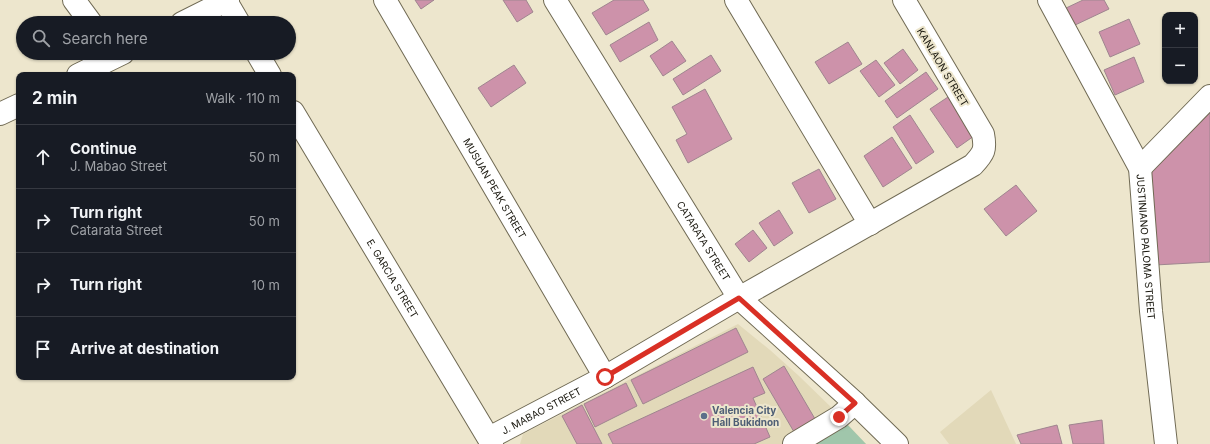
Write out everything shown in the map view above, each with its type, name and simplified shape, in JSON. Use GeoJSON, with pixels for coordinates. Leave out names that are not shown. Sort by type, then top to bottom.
{"type":"FeatureCollection","features":[{"type":"Feature","properties":{"kind":"street"},"geometry":{"type":"LineString","coordinates":[[74,0],[86,16]]}},
{"type":"Feature","properties":{"kind":"street"},"geometry":{"type":"LineString","coordinates":[[196,16],[227,0],[235,16]]}},
{"type":"Feature","properties":{"kind":"street","name":"MUSUAN PEAK STREET"},"geometry":{"type":"LineString","coordinates":[[385,0],[605,377]]}},
{"type":"Feature","properties":{"kind":"street","name":"CATARATA STREET"},"geometry":{"type":"LineString","coordinates":[[555,0],[739,298],[855,403],[897,444]]}},
{"type":"Feature","properties":{"kind":"street"},"geometry":{"type":"LineString","coordinates":[[736,0],[870,224]]}},
{"type":"Feature","properties":{"kind":"street","name":"KANLAON STREET"},"geometry":{"type":"LineString","coordinates":[[904,0],[983,134]]}},
{"type":"Feature","properties":{"kind":"street","name":"JUSTINIANO PALOMA STREET"},"geometry":{"type":"LineString","coordinates":[[1049,0],[1140,168],[1152,311],[1166,444]]}},
{"type":"Feature","properties":{"kind":"street"},"geometry":{"type":"LineString","coordinates":[[84,72],[107,60]]}},
{"type":"Feature","properties":{"kind":"street"},"geometry":{"type":"LineString","coordinates":[[261,60],[268,72]]}},
{"type":"Feature","properties":{"kind":"street"},"geometry":{"type":"LineString","coordinates":[[1140,168],[1210,96]]}},
{"type":"Feature","properties":{"kind":"street"},"geometry":{"type":"LineString","coordinates":[[0,114],[16,106]]}},
{"type":"Feature","properties":{"kind":"street","name":"E. GARCIA STREET"},"geometry":{"type":"LineString","coordinates":[[296,117],[491,441]]}},
{"type":"Feature","properties":{"kind":"street","name":"J. MABAO STREET"},"geometry":{"type":"LineString","coordinates":[[491,441],[974,165],[982,155],[985,146],[983,134]]}},
{"type":"Feature","properties":{"kind":"street"},"geometry":{"type":"LineString","coordinates":[[794,444],[839,417],[855,403]]}},
{"type":"Feature","properties":{"kind":"shaded area"},"geometry":{"type":"Polygon","coordinates":[[[738,324],[799,376],[866,444],[520,444],[523,434],[738,324]]]}},
{"type":"Feature","properties":{"kind":"shaded area"},"geometry":{"type":"Polygon","coordinates":[[[991,390],[1016,444],[949,444],[940,432],[991,390]]]}},
{"type":"Feature","properties":{"kind":"green space"},"geometry":{"type":"Polygon","coordinates":[[[845,422],[866,444],[806,444],[845,422]]]}},
{"type":"Feature","properties":{"kind":"building"},"geometry":{"type":"Polygon","coordinates":[[[415,0],[434,0],[421,9],[415,0]]]}},
{"type":"Feature","properties":{"kind":"building"},"geometry":{"type":"Polygon","coordinates":[[[503,0],[526,0],[533,12],[517,22],[503,0]]]}},
{"type":"Feature","properties":{"kind":"building"},"geometry":{"type":"Polygon","coordinates":[[[614,0],[643,0],[649,10],[606,35],[592,13],[614,0]]]}},
{"type":"Feature","properties":{"kind":"building"},"geometry":{"type":"Polygon","coordinates":[[[1083,0],[1104,0],[1109,9],[1073,26],[1064,9],[1083,0]]]}},
{"type":"Feature","properties":{"kind":"building"},"geometry":{"type":"Polygon","coordinates":[[[1129,19],[1140,44],[1110,57],[1099,32],[1129,19]]]}},
{"type":"Feature","properties":{"kind":"building"},"geometry":{"type":"Polygon","coordinates":[[[649,22],[658,40],[620,62],[610,45],[649,22]]]}},
{"type":"Feature","properties":{"kind":"building"},"geometry":{"type":"Polygon","coordinates":[[[672,41],[686,61],[663,76],[650,56],[672,41]]]}},
{"type":"Feature","properties":{"kind":"building"},"geometry":{"type":"Polygon","coordinates":[[[848,42],[862,64],[829,84],[815,62],[848,42]]]}},
{"type":"Feature","properties":{"kind":"building"},"geometry":{"type":"Polygon","coordinates":[[[903,49],[918,70],[900,84],[884,63],[903,49]]]}},
{"type":"Feature","properties":{"kind":"building"},"geometry":{"type":"Polygon","coordinates":[[[711,55],[721,71],[683,95],[673,79],[711,55]]]}},
{"type":"Feature","properties":{"kind":"building"},"geometry":{"type":"Polygon","coordinates":[[[1134,57],[1144,82],[1115,95],[1104,70],[1134,57]]]}},
{"type":"Feature","properties":{"kind":"building"},"geometry":{"type":"Polygon","coordinates":[[[876,60],[895,85],[879,97],[860,71],[876,60]]]}},
{"type":"Feature","properties":{"kind":"building"},"geometry":{"type":"Polygon","coordinates":[[[514,65],[526,83],[491,107],[478,88],[514,65]]]}},
{"type":"Feature","properties":{"kind":"building"},"geometry":{"type":"Polygon","coordinates":[[[926,72],[938,89],[897,118],[885,101],[926,72]]]}},
{"type":"Feature","properties":{"kind":"building"},"geometry":{"type":"Polygon","coordinates":[[[705,89],[732,139],[688,163],[676,140],[687,134],[672,107],[705,89]]]}},
{"type":"Feature","properties":{"kind":"building"},"geometry":{"type":"Polygon","coordinates":[[[948,97],[974,136],[957,148],[930,109],[948,97]]]}},
{"type":"Feature","properties":{"kind":"building"},"geometry":{"type":"Polygon","coordinates":[[[1210,108],[1210,262],[1155,265],[1146,172],[1210,108]]]}},
{"type":"Feature","properties":{"kind":"building"},"geometry":{"type":"Polygon","coordinates":[[[910,115],[934,152],[916,164],[893,127],[910,115]]]}},
{"type":"Feature","properties":{"kind":"building"},"geometry":{"type":"Polygon","coordinates":[[[892,137],[912,168],[883,187],[864,156],[892,137]]]}},
{"type":"Feature","properties":{"kind":"building"},"geometry":{"type":"Polygon","coordinates":[[[819,169],[836,199],[809,213],[792,183],[819,169]]]}},
{"type":"Feature","properties":{"kind":"building"},"geometry":{"type":"Polygon","coordinates":[[[1016,185],[1037,211],[1006,236],[984,209],[1016,185]]]}},
{"type":"Feature","properties":{"kind":"building"},"geometry":{"type":"Polygon","coordinates":[[[779,210],[793,233],[774,246],[759,223],[779,210]]]}},
{"type":"Feature","properties":{"kind":"building"},"geometry":{"type":"Polygon","coordinates":[[[753,230],[767,248],[749,262],[735,244],[753,230]]]}},
{"type":"Feature","properties":{"kind":"building"},"geometry":{"type":"Polygon","coordinates":[[[736,328],[748,352],[643,404],[631,380],[736,328]]]}},
{"type":"Feature","properties":{"kind":"building"},"geometry":{"type":"Polygon","coordinates":[[[784,366],[818,424],[797,437],[763,379],[784,366]]]}},
{"type":"Feature","properties":{"kind":"building","name":"Valencia City Hall Bukidnon"},"geometry":{"type":"Polygon","coordinates":[[[753,367],[765,393],[753,398],[770,437],[754,444],[613,444],[608,434],[753,367]]]}},
{"type":"Feature","properties":{"kind":"building"},"geometry":{"type":"Polygon","coordinates":[[[626,383],[637,406],[595,427],[584,404],[626,383]]]}},
{"type":"Feature","properties":{"kind":"building"},"geometry":{"type":"Polygon","coordinates":[[[582,405],[602,444],[577,444],[562,416],[582,405]]]}},
{"type":"Feature","properties":{"kind":"building"},"geometry":{"type":"Polygon","coordinates":[[[1102,420],[1104,444],[1073,444],[1069,425],[1102,420]]]}},
{"type":"Feature","properties":{"kind":"building"},"geometry":{"type":"Polygon","coordinates":[[[1057,425],[1062,444],[1021,444],[1017,435],[1057,425]]]}},
{"type":"Feature","properties":{"kind":"place","name":"Valencia City Hall Bukidnon"},"geometry":{"type":"Point","coordinates":[704,416]}},
{"type":"Feature","properties":{"kind":"route"},"geometry":{"type":"LineString","coordinates":[[605,377],[739,298],[855,403],[839,417]]}}]}
